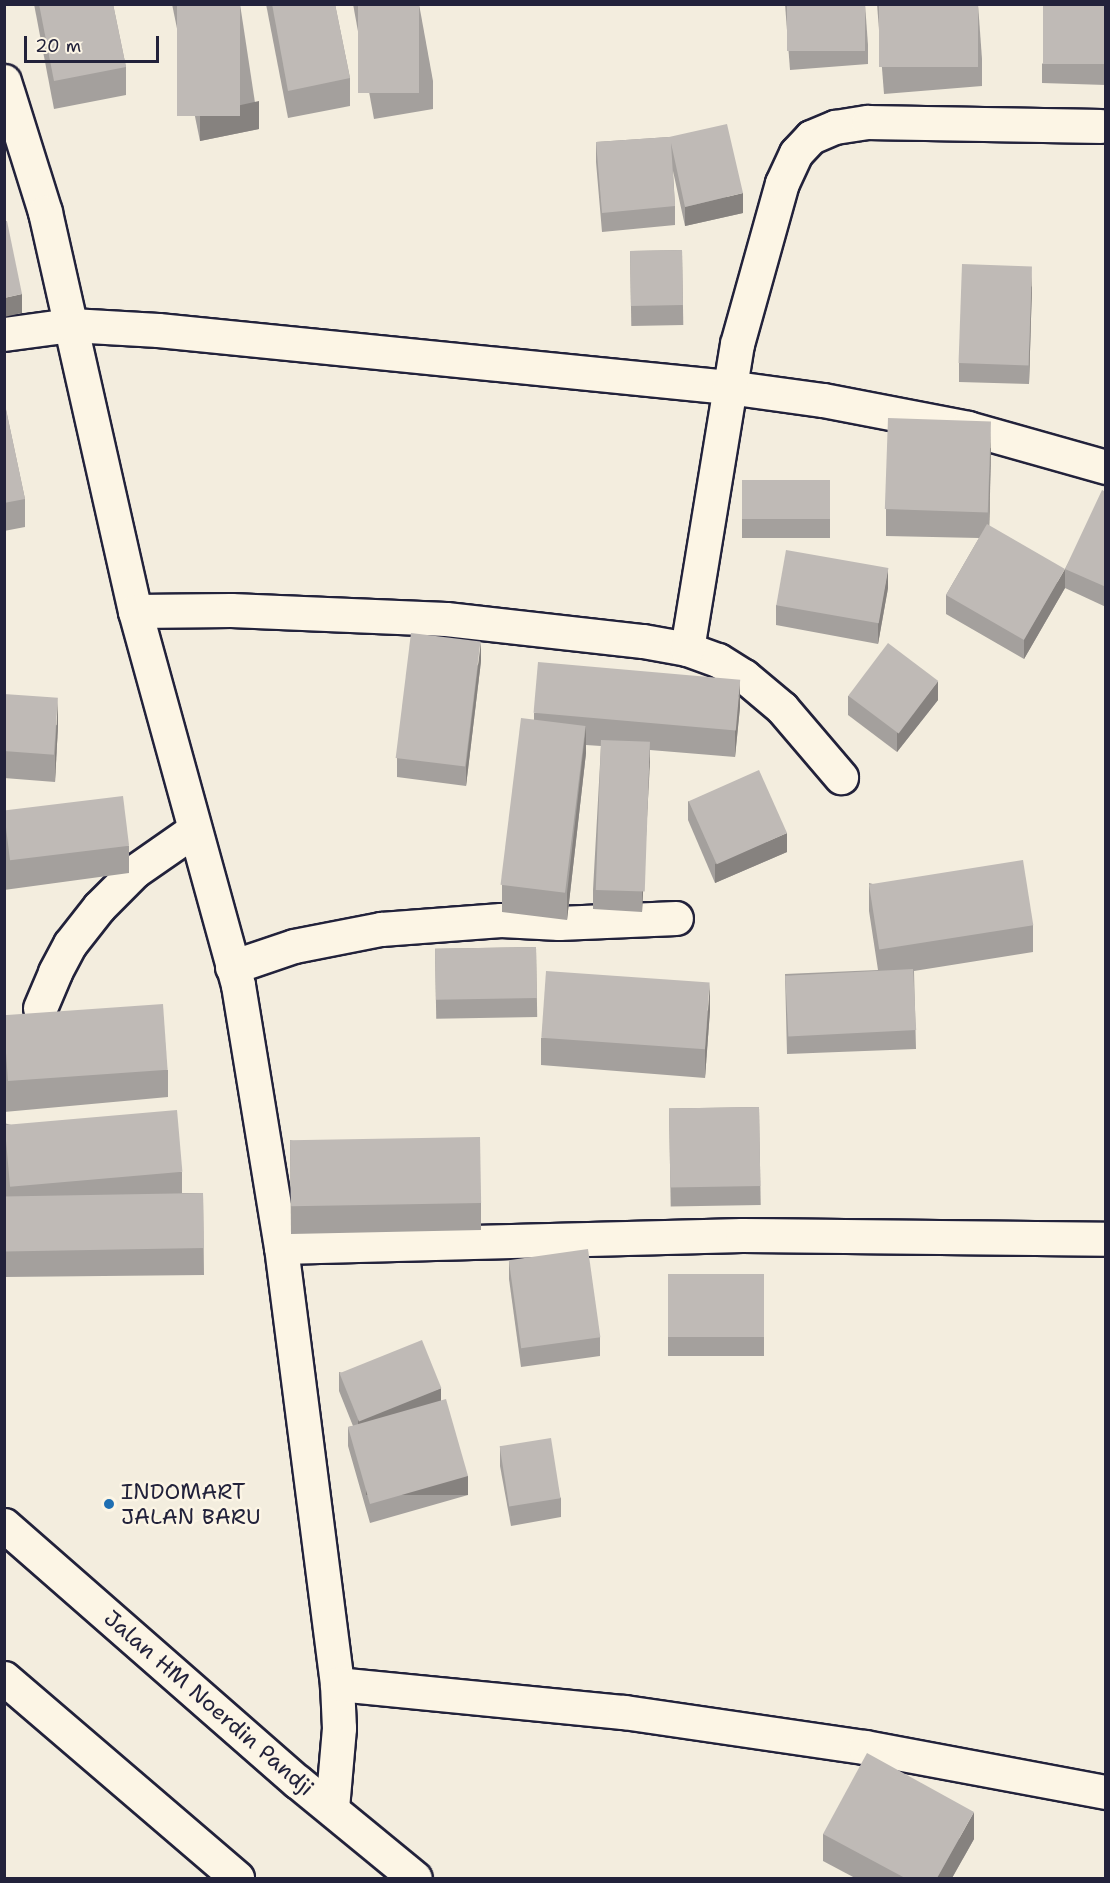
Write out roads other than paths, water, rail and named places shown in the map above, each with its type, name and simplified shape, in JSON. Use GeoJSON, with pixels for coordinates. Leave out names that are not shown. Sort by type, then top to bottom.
{"type":"FeatureCollection","features":[{"type":"Feature","properties":{"kind":"street"},"geometry":{"type":"LineString","coordinates":[[4,81],[45,212],[135,610],[232,967],[260,1114],[281,1247],[337,1684],[339,1728],[332,1808]]}},
{"type":"Feature","properties":{"kind":"street"},"geometry":{"type":"LineString","coordinates":[[687,649],[728,387],[737,344],[782,183],[796,153],[811,137],[835,127],[868,122],[1100,126]]}},
{"type":"Feature","properties":{"kind":"street"},"geometry":{"type":"LineString","coordinates":[[4,334],[71,325],[170,331],[728,387],[823,400],[968,428],[1106,467]]}},
{"type":"Feature","properties":{"kind":"street"},"geometry":{"type":"LineString","coordinates":[[135,610],[231,610],[446,619],[643,641],[687,649],[718,660],[744,676],[782,708],[841,777]]}},
{"type":"Feature","properties":{"kind":"street"},"geometry":{"type":"LineString","coordinates":[[40,1008],[54,972],[70,944],[99,907],[135,871],[194,830]]}},
{"type":"Feature","properties":{"kind":"street"},"geometry":{"type":"LineString","coordinates":[[232,967],[294,946],[381,929],[501,920],[570,923],[676,918]]}},
{"type":"Feature","properties":{"kind":"street"},"geometry":{"type":"LineString","coordinates":[[281,1247],[742,1235],[1106,1239]]}},
{"type":"Feature","properties":{"kind":"street","name":"Jalan HM Noerdin Pandji"},"geometry":{"type":"LineString","coordinates":[[4,1525],[298,1782],[415,1878]]}},
{"type":"Feature","properties":{"kind":"street"},"geometry":{"type":"LineString","coordinates":[[4,1678],[237,1878]]}},
{"type":"Feature","properties":{"kind":"street"},"geometry":{"type":"LineString","coordinates":[[337,1684],[647,1715],[865,1747],[1106,1792]]}},
{"type":"Feature","properties":{"kind":"place","name":"INDOMART JALAN BARU"},"geometry":{"type":"Point","coordinates":[109,1504]}}]}
